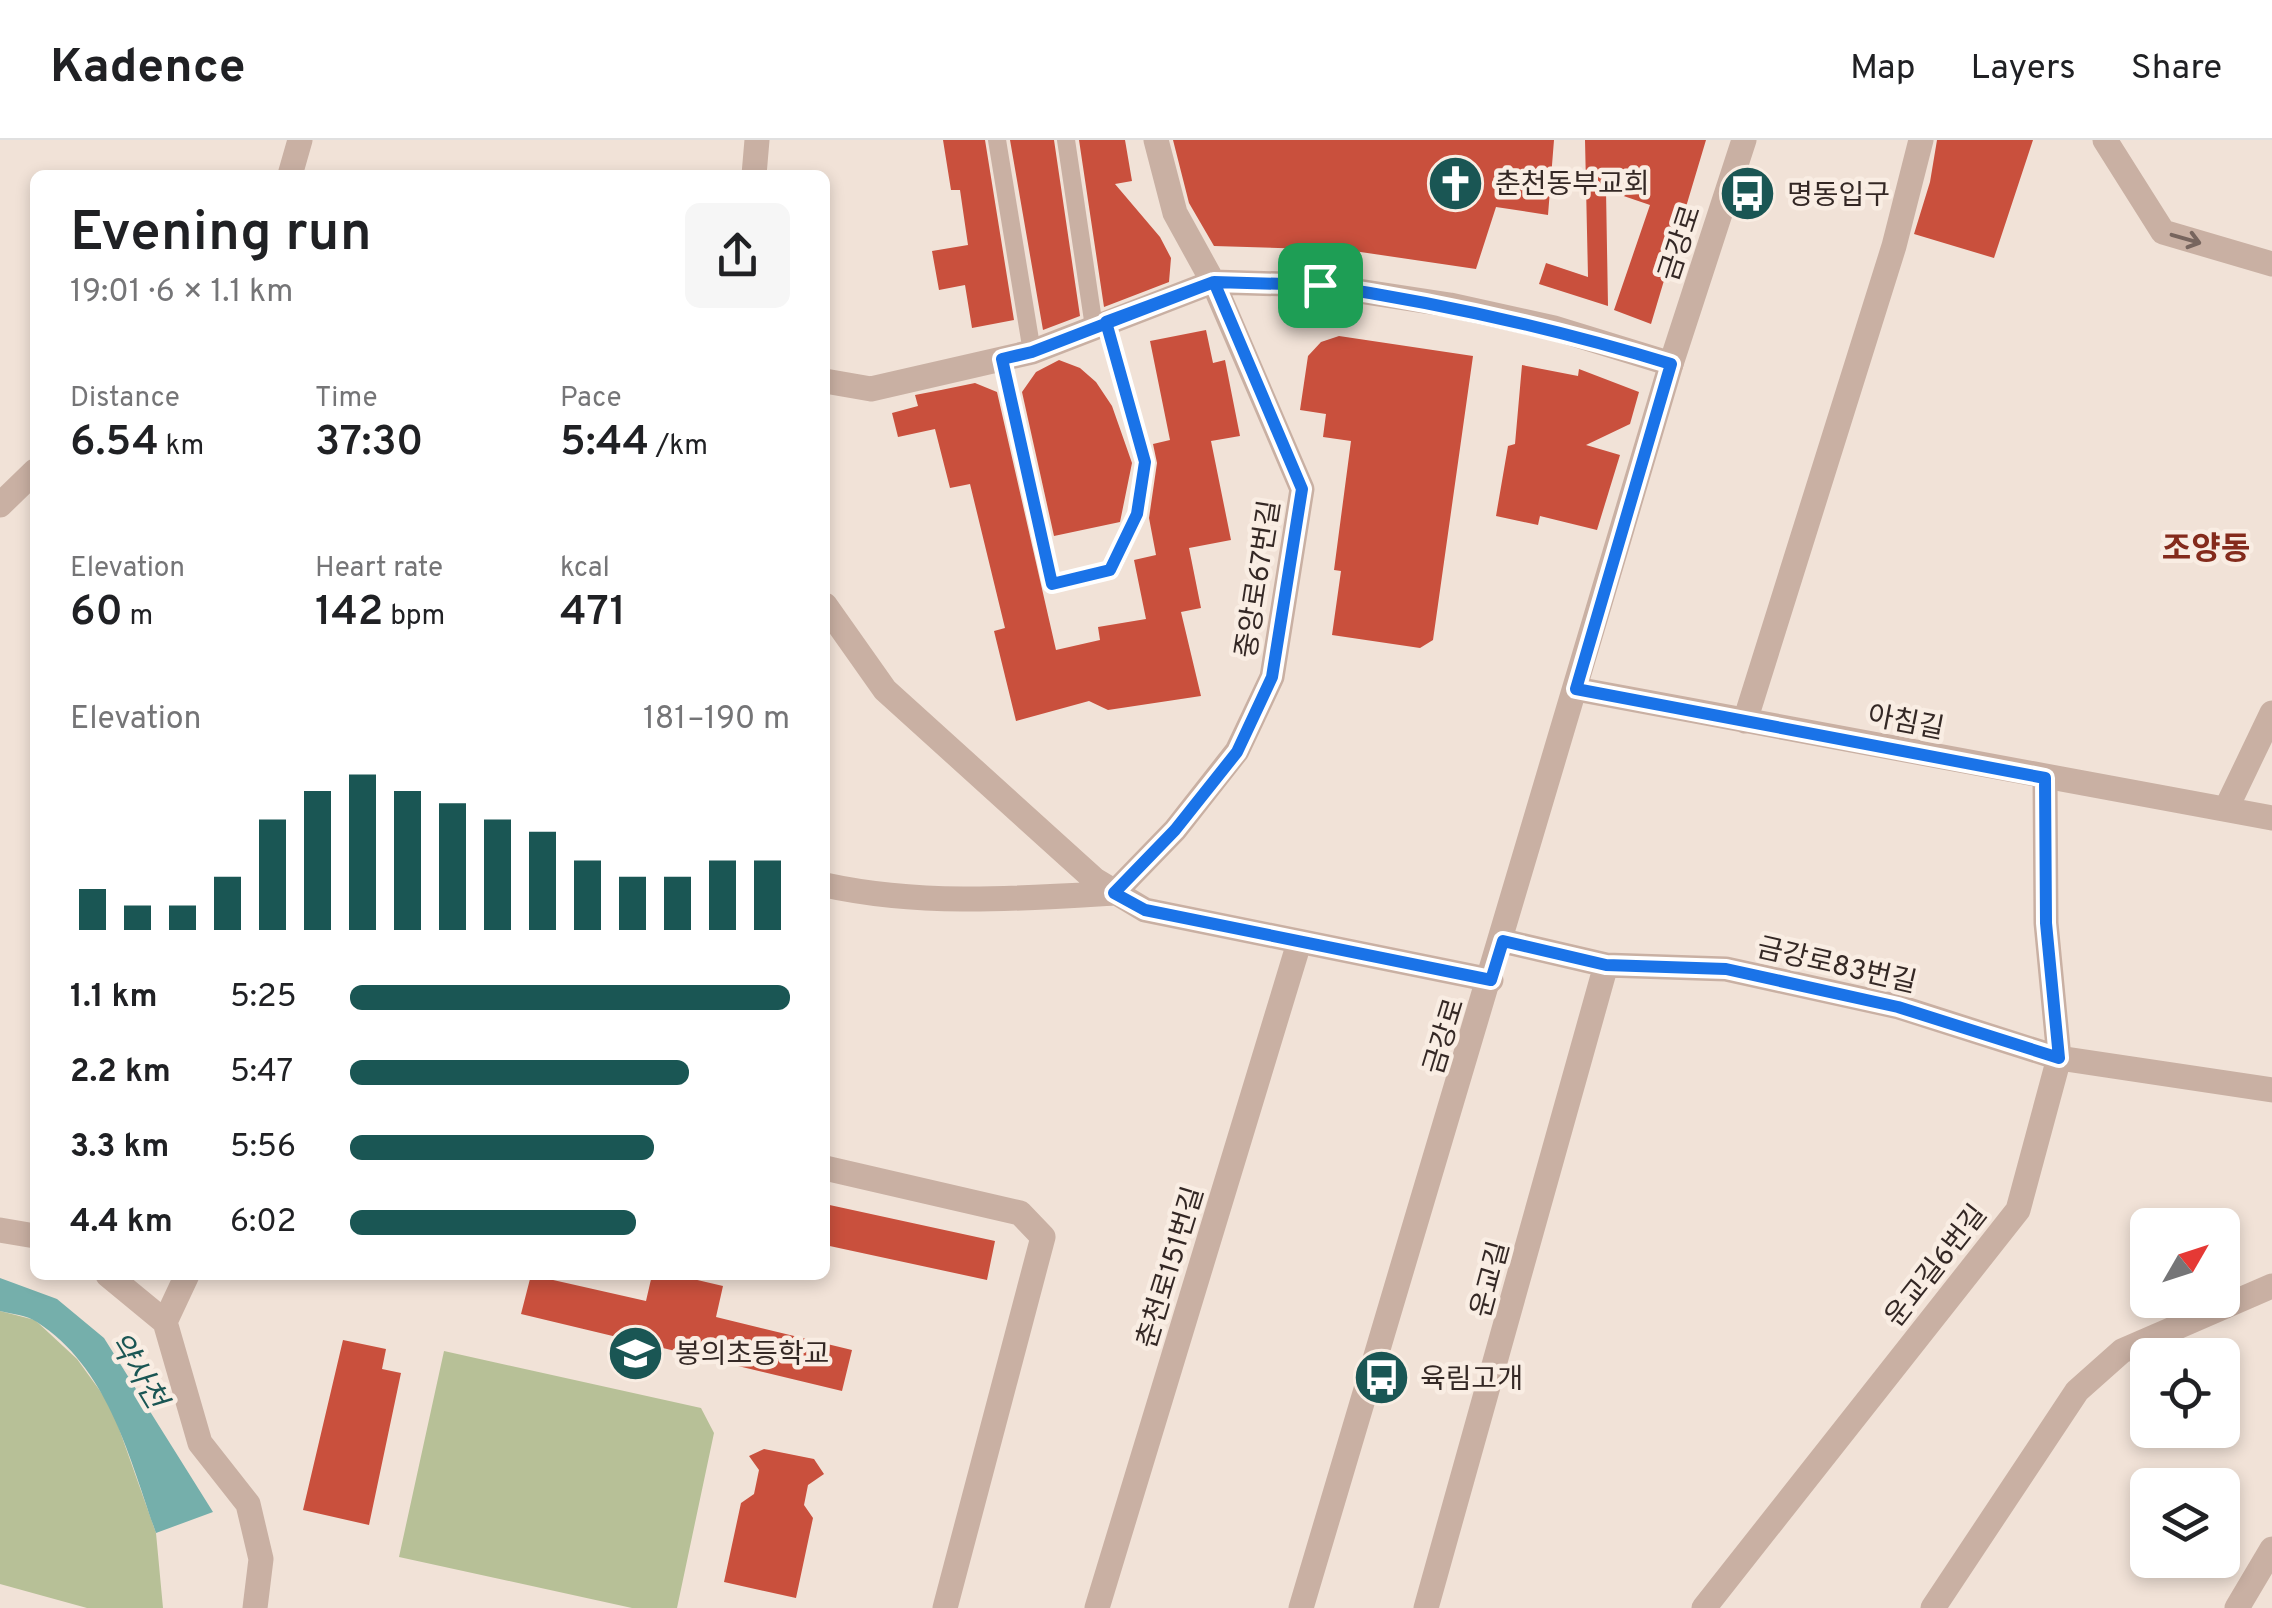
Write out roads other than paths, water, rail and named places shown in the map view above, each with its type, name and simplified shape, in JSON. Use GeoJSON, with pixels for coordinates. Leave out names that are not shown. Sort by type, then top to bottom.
{"type":"FeatureCollection","features":[{"type":"Feature","properties":{"kind":"street"},"geometry":{"type":"LineString","coordinates":[[291,170],[300,140]]}},
{"type":"Feature","properties":{"kind":"street"},"geometry":{"type":"LineString","coordinates":[[754,170],[757,140]]}},
{"type":"Feature","properties":{"kind":"street"},"geometry":{"type":"LineString","coordinates":[[997,140],[1032,352]]}},
{"type":"Feature","properties":{"kind":"street"},"geometry":{"type":"LineString","coordinates":[[1002,359],[1052,584],[1110,570],[1137,514],[1145,462],[1100,325],[1066,140]]}},
{"type":"Feature","properties":{"kind":"street","name":"중앙로67번길"},"geometry":{"type":"LineString","coordinates":[[1114,893],[1175,830],[1237,752],[1272,677],[1302,489],[1214,282],[1175,214],[1156,140]]}},
{"type":"Feature","properties":{"kind":"street","name":"금강로"},"geometry":{"type":"LineString","coordinates":[[1301,1608],[1503,941],[1671,364],[1744,140]]}},
{"type":"Feature","properties":{"kind":"street"},"geometry":{"type":"LineString","coordinates":[[1745,721],[1894,246],[1922,140]]}},
{"type":"Feature","properties":{"kind":"street"},"geometry":{"type":"LineString","coordinates":[[2105,140],[2163,232],[2272,264]]}},
{"type":"Feature","properties":{"kind":"street"},"geometry":{"type":"LineString","coordinates":[[830,382],[871,389],[1032,352],[1214,282],[1320,285],[1450,305],[1554,328],[1671,364]]}},
{"type":"Feature","properties":{"kind":"street"},"geometry":{"type":"LineString","coordinates":[[0,504],[30,476]]}},
{"type":"Feature","properties":{"kind":"street"},"geometry":{"type":"LineString","coordinates":[[830,612],[885,690],[1114,893],[1145,910],[1491,980]]}},
{"type":"Feature","properties":{"kind":"street","name":"아침길"},"geometry":{"type":"LineString","coordinates":[[1576,689],[2272,818]]}},
{"type":"Feature","properties":{"kind":"street"},"geometry":{"type":"LineString","coordinates":[[2226,809],[2272,713]]}},
{"type":"Feature","properties":{"kind":"street","name":"운교길6번길"},"geometry":{"type":"LineString","coordinates":[[1704,1608],[2018,1210],[2059,1058],[2046,923],[2045,778]]}},
{"type":"Feature","properties":{"kind":"street"},"geometry":{"type":"LineString","coordinates":[[830,887],[887,898],[993,900],[1114,893]]}},
{"type":"Feature","properties":{"kind":"street","name":"금강로83번길"},"geometry":{"type":"LineString","coordinates":[[1503,941],[1606,965],[1726,969],[1898,1007],[2059,1058],[2272,1090]]}},
{"type":"Feature","properties":{"kind":"street","name":"춘천로151번길"},"geometry":{"type":"LineString","coordinates":[[1098,1608],[1299,943]]}},
{"type":"Feature","properties":{"kind":"street","name":"운교길"},"geometry":{"type":"LineString","coordinates":[[1426,1608],[1606,965]]}},
{"type":"Feature","properties":{"kind":"street"},"geometry":{"type":"LineString","coordinates":[[830,1169],[1020,1213],[1043,1237],[945,1608]]}},
{"type":"Feature","properties":{"kind":"street"},"geometry":{"type":"LineString","coordinates":[[0,1230],[30,1235]]}},
{"type":"Feature","properties":{"kind":"street"},"geometry":{"type":"LineString","coordinates":[[114,1280],[165,1322],[200,1443],[248,1504],[261,1558],[255,1608]]}},
{"type":"Feature","properties":{"kind":"street"},"geometry":{"type":"LineString","coordinates":[[165,1322],[186,1280]]}},
{"type":"Feature","properties":{"kind":"street"},"geometry":{"type":"LineString","coordinates":[[1933,1608],[2077,1391],[2122,1350],[2272,1286]]}},
{"type":"Feature","properties":{"kind":"street"},"geometry":{"type":"LineString","coordinates":[[2236,1608],[2272,1549]]}},
{"type":"Feature","properties":{"kind":"water"},"geometry":{"type":"Polygon","coordinates":[[[0,1278],[57,1299],[104,1338],[213,1512],[156,1533],[125,1445],[99,1389],[62,1341],[33,1320],[0,1311],[0,1278]]]}},
{"type":"Feature","properties":{"kind":"place","name":"춘천동부교회"},"geometry":{"type":"Point","coordinates":[1456,183]}},
{"type":"Feature","properties":{"kind":"place","name":"명동입구"},"geometry":{"type":"Point","coordinates":[1748,194]}},
{"type":"Feature","properties":{"kind":"place","name":"봉의초등학교"},"geometry":{"type":"Point","coordinates":[636,1353]}},
{"type":"Feature","properties":{"kind":"place","name":"육림고개"},"geometry":{"type":"Point","coordinates":[1381,1378]}},
{"type":"Feature","properties":{"kind":"district","name":"조양동"},"geometry":{"type":"Point","coordinates":[2206,548]}},
{"type":"Feature","properties":{"kind":"water label","name":"약사천"},"geometry":{"type":"Point","coordinates":[138,1370]}}]}
